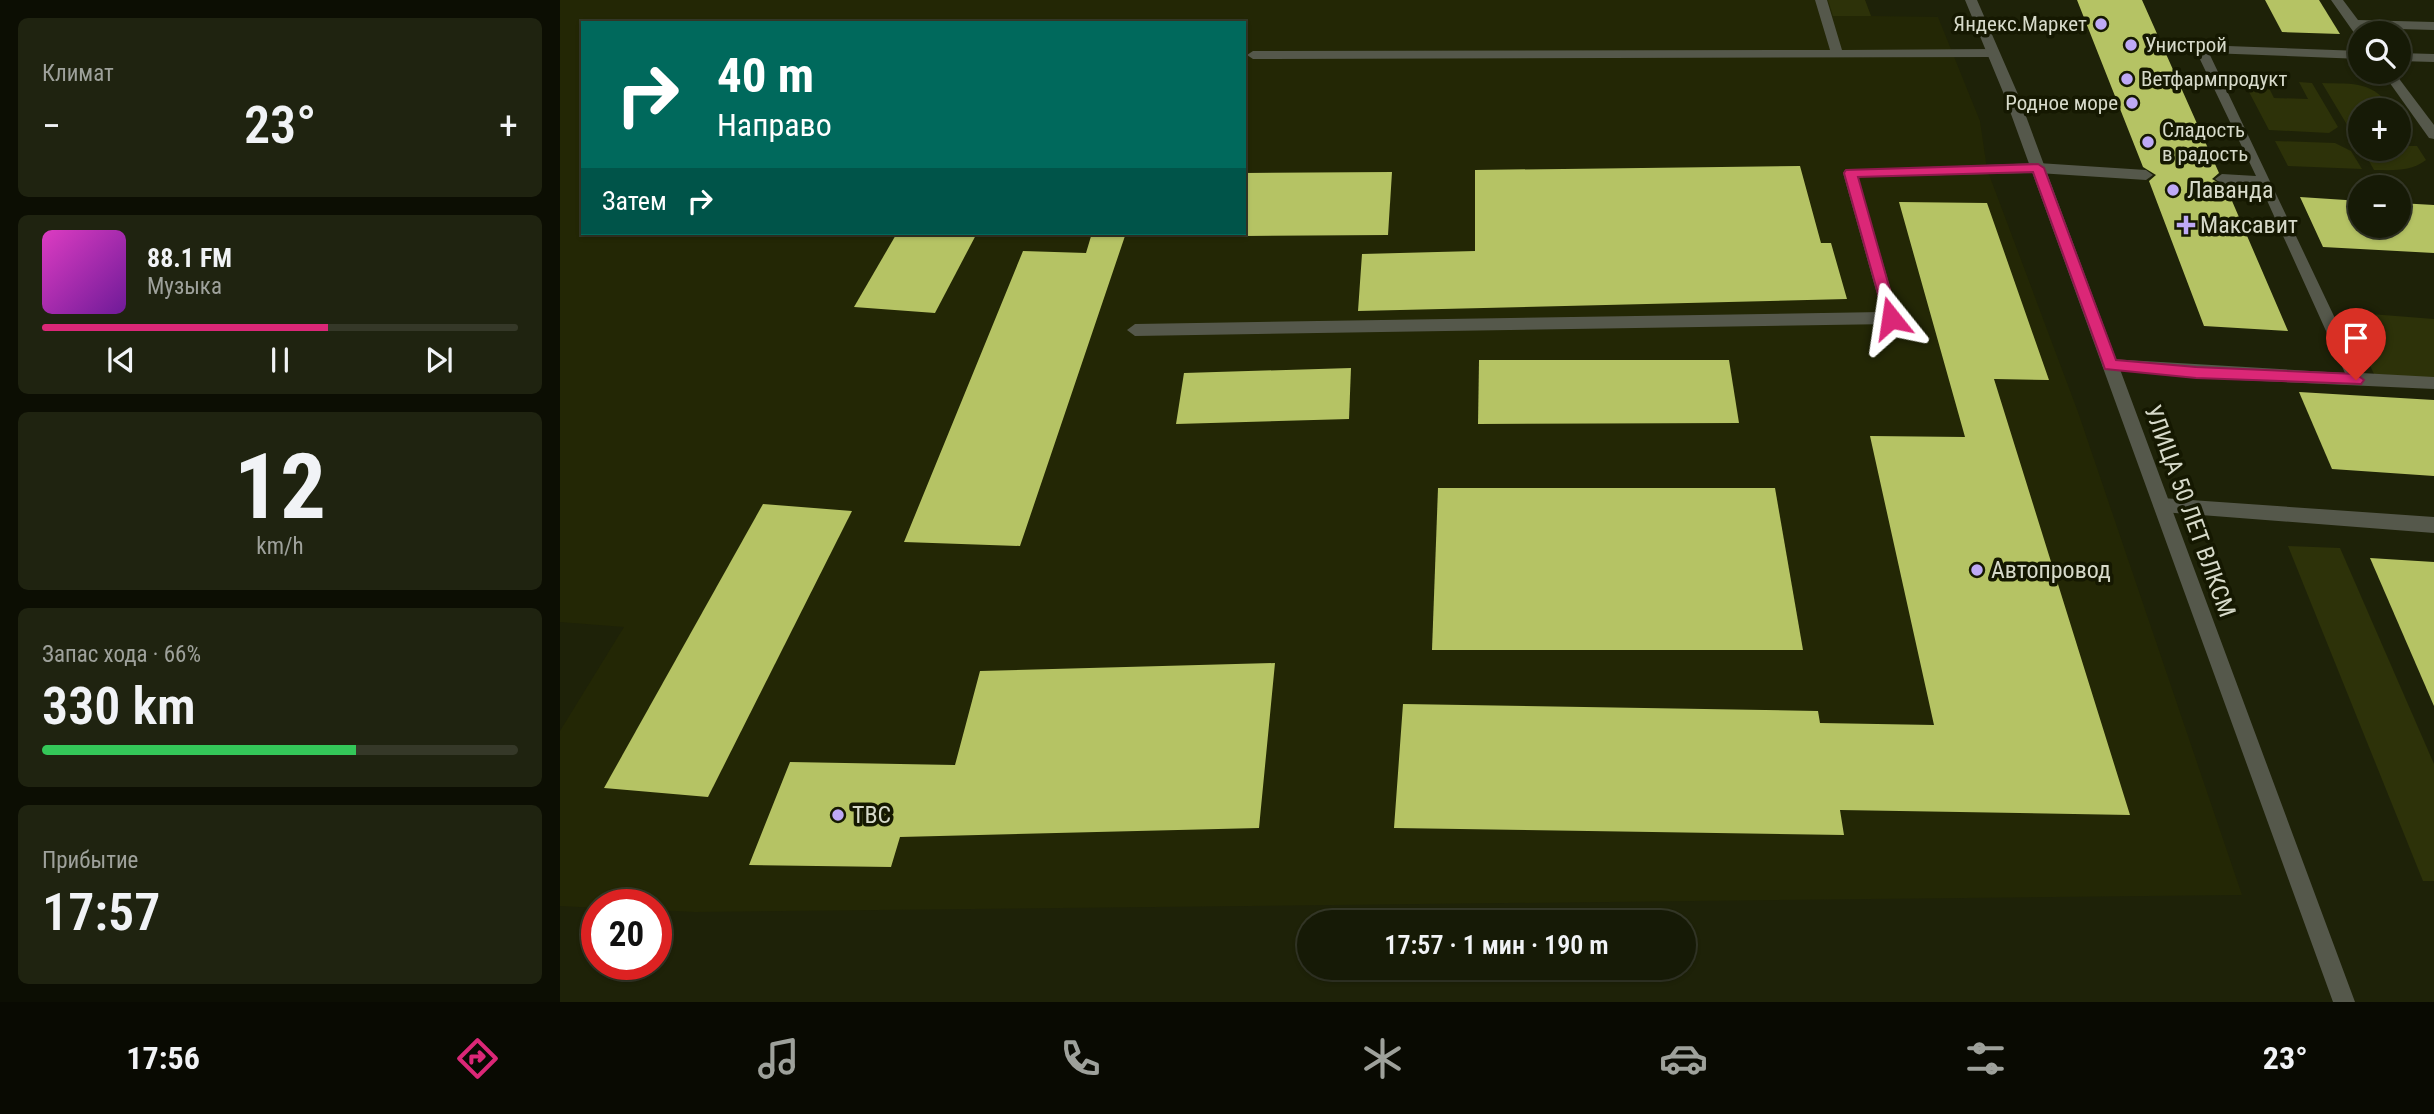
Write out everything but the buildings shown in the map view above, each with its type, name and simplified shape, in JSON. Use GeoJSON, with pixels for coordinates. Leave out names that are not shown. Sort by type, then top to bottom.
{"type":"FeatureCollection","features":[{"type":"Feature","properties":{"kind":"street"},"geometry":{"type":"LineString","coordinates":[[1821,0],[1837,53]]}},
{"type":"Feature","properties":{"kind":"street","name":"УЛИЦА 50 ЛЕТ ВЛКСМ"},"geometry":{"type":"LineString","coordinates":[[1971,0],[2038,168],[2344,1002]]}},
{"type":"Feature","properties":{"kind":"street"},"geometry":{"type":"LineString","coordinates":[[2337,0],[2352,21]]}},
{"type":"Feature","properties":{"kind":"street"},"geometry":{"type":"LineString","coordinates":[[2411,27],[2434,26]]}},
{"type":"Feature","properties":{"kind":"street"},"geometry":{"type":"LineString","coordinates":[[2348,55],[2201,49],[2356,380]]}},
{"type":"Feature","properties":{"kind":"street"},"geometry":{"type":"LineString","coordinates":[[1253,55],[1993,52]]}},
{"type":"Feature","properties":{"kind":"street"},"geometry":{"type":"LineString","coordinates":[[2411,57],[2434,58]]}},
{"type":"Feature","properties":{"kind":"street"},"geometry":{"type":"LineString","coordinates":[[2397,84],[2434,135]]}},
{"type":"Feature","properties":{"kind":"street"},"geometry":{"type":"LineString","coordinates":[[1135,330],[1891,318],[1850,173],[2038,168],[2146,175]]}},
{"type":"Feature","properties":{"kind":"street"},"geometry":{"type":"LineString","coordinates":[[2222,179],[2265,181]]}},
{"type":"Feature","properties":{"kind":"street"},"geometry":{"type":"LineString","coordinates":[[2110,365],[2196,372],[2434,383]]}},
{"type":"Feature","properties":{"kind":"street"},"geometry":{"type":"LineString","coordinates":[[2162,505],[2434,525]]}},
{"type":"Feature","properties":{"kind":"shaded area"},"geometry":{"type":"Polygon","coordinates":[[[560,0],[1865,0],[1871,16],[1938,17],[1980,121],[1987,169],[2078,412],[2242,895],[695,912],[672,911],[672,889],[581,889],[581,907],[560,906],[560,731],[624,627],[560,622],[560,0]]]}},
{"type":"Feature","properties":{"kind":"shaded area"},"geometry":{"type":"Polygon","coordinates":[[[1828,0],[1865,0],[1871,16],[1833,16],[1828,0]]]}},
{"type":"Feature","properties":{"kind":"shaded area"},"geometry":{"type":"Polygon","coordinates":[[[2265,80],[2274,98],[2308,99],[2299,82],[2312,83],[2338,127],[2329,133],[2269,130],[2249,92],[2251,87],[2265,80]]]}},
{"type":"Feature","properties":{"kind":"shaded area"},"geometry":{"type":"Polygon","coordinates":[[[2322,83],[2354,84],[2370,89],[2383,98],[2348,98],[2348,126],[2322,83]]]}},
{"type":"Feature","properties":{"kind":"shaded area"},"geometry":{"type":"Polygon","coordinates":[[[2275,141],[2335,143],[2348,150],[2348,161],[2357,161],[2362,169],[2288,166],[2275,141]]]}},
{"type":"Feature","properties":{"kind":"shaded area"},"geometry":{"type":"Polygon","coordinates":[[[2411,146],[2417,146],[2426,160],[2408,168],[2374,170],[2369,161],[2411,161],[2411,146]]]}},
{"type":"Feature","properties":{"kind":"shaded area"},"geometry":{"type":"Polygon","coordinates":[[[2345,312],[2434,319],[2434,378],[2374,374],[2345,312]]]}},
{"type":"Feature","properties":{"kind":"shaded area"},"geometry":{"type":"Polygon","coordinates":[[[2288,546],[2340,548],[2434,764],[2434,881],[2423,881],[2288,546]]]}},
{"type":"Feature","properties":{"kind":"place","name":"Яндекс.Маркет"},"geometry":{"type":"Point","coordinates":[2101,24]}},
{"type":"Feature","properties":{"kind":"place","name":"Унистрой"},"geometry":{"type":"Point","coordinates":[2131,45]}},
{"type":"Feature","properties":{"kind":"place","name":"Ветфармпродукт"},"geometry":{"type":"Point","coordinates":[2127,79]}},
{"type":"Feature","properties":{"kind":"place","name":"Родное море"},"geometry":{"type":"Point","coordinates":[2132,103]}},
{"type":"Feature","properties":{"kind":"place","name":"Сладость в радость"},"geometry":{"type":"Point","coordinates":[2148,142]}},
{"type":"Feature","properties":{"kind":"place","name":"Лаванда"},"geometry":{"type":"Point","coordinates":[2173,190]}},
{"type":"Feature","properties":{"kind":"place","name":"Максавит"},"geometry":{"type":"Point","coordinates":[2186,225]}},
{"type":"Feature","properties":{"kind":"place","name":"Автопровод"},"geometry":{"type":"Point","coordinates":[1977,570]}},
{"type":"Feature","properties":{"kind":"place","name":"ТВС"},"geometry":{"type":"Point","coordinates":[838,815]}},
{"type":"Feature","properties":{"kind":"route"},"geometry":{"type":"LineString","coordinates":[[1891,318],[1850,173],[2038,168],[2110,365],[2356,380]]}}]}
